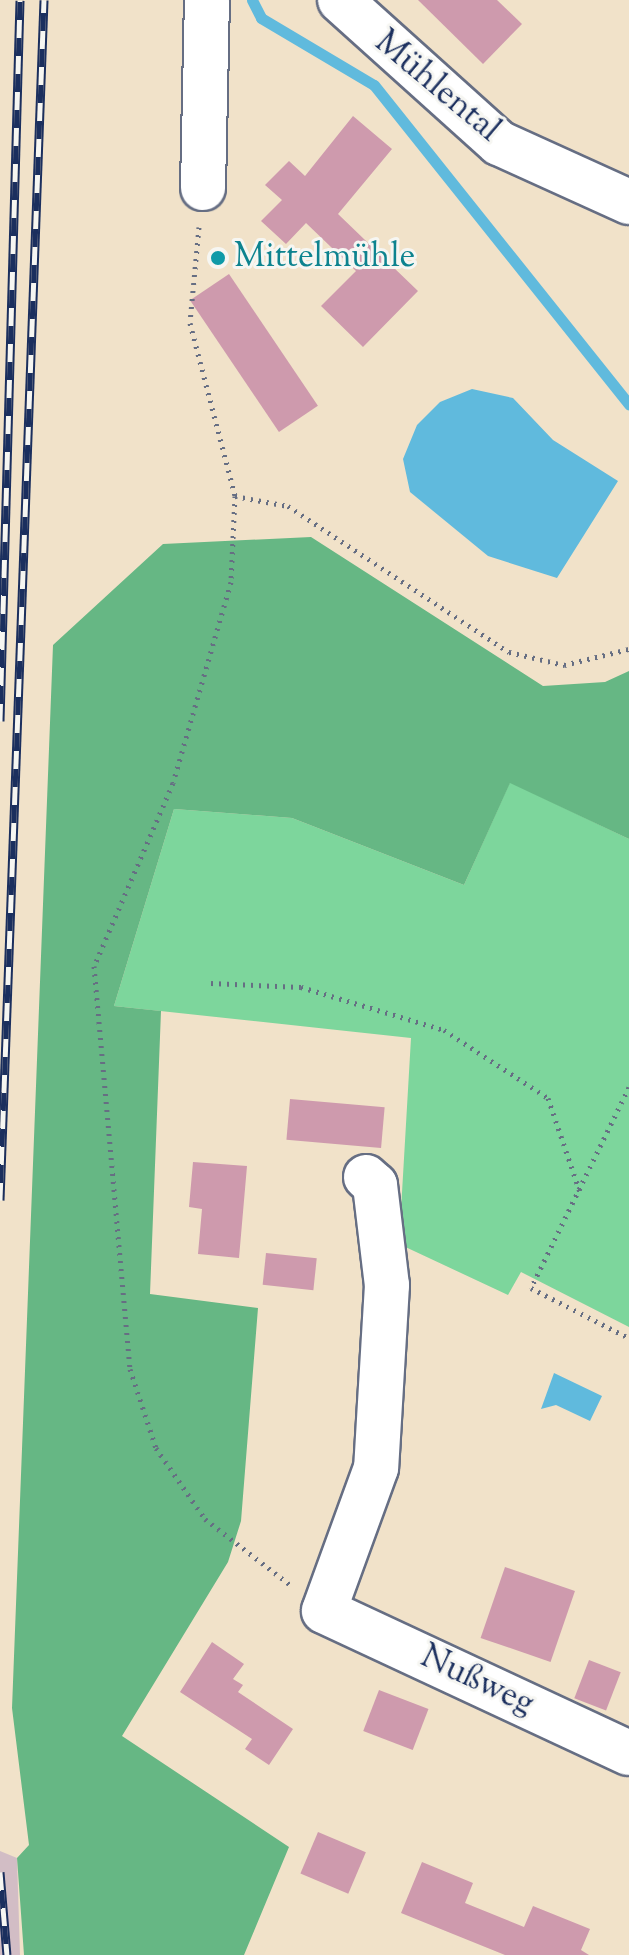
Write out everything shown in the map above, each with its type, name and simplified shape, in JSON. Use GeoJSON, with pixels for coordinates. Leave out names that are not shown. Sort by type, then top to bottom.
{"type":"FeatureCollection","features":[{"type":"Feature","properties":{"kind":"street"},"geometry":{"type":"LineString","coordinates":[[203,188],[207,0]]}},
{"type":"Feature","properties":{"kind":"street","name":"Mühlental"},"geometry":{"type":"LineString","coordinates":[[340,0],[499,143],[629,202]]}},
{"type":"Feature","properties":{"kind":"street"},"geometry":{"type":"LineString","coordinates":[[324,1611],[376,1468],[387,1285],[375,1185],[366,1177]]}},
{"type":"Feature","properties":{"kind":"street","name":"Nußweg"},"geometry":{"type":"LineString","coordinates":[[324,1611],[629,1753]]}},
{"type":"Feature","properties":{"kind":"path"},"geometry":{"type":"LineString","coordinates":[[203,188],[190,323],[235,496],[231,582],[173,783],[94,966],[130,1369],[156,1448],[205,1519],[324,1611]]}},
{"type":"Feature","properties":{"kind":"path"},"geometry":{"type":"LineString","coordinates":[[235,496],[288,506],[509,652],[564,665],[629,649]]}},
{"type":"Feature","properties":{"kind":"path"},"geometry":{"type":"LineString","coordinates":[[211,983],[301,987],[444,1030],[548,1098],[580,1192]]}},
{"type":"Feature","properties":{"kind":"path"},"geometry":{"type":"LineString","coordinates":[[629,1087],[531,1288],[629,1338]]}},
{"type":"Feature","properties":{"kind":"shaded area"},"geometry":{"type":"Polygon","coordinates":[[[0,1851],[17,1858],[20,1955],[0,1955],[0,1851]]]}},
{"type":"Feature","properties":{"kind":"green space"},"geometry":{"type":"Polygon","coordinates":[[[311,537],[543,686],[605,682],[629,671],[629,839],[510,783],[464,885],[292,818],[174,809],[114,1006],[161,1011],[150,1294],[258,1308],[241,1521],[228,1562],[122,1736],[289,1847],[244,1955],[24,1955],[17,1858],[29,1845],[12,1708],[53,645],[163,544],[311,537]]]}},
{"type":"Feature","properties":{"kind":"green space"},"geometry":{"type":"Polygon","coordinates":[[[510,782],[629,839],[629,1327],[521,1272],[508,1295],[399,1244],[411,1038],[114,1006],[174,809],[292,818],[464,885],[510,782]]]}},
{"type":"Feature","properties":{"kind":"water"},"geometry":{"type":"Polygon","coordinates":[[[472,389],[513,398],[553,440],[618,481],[557,578],[488,556],[410,492],[403,459],[417,425],[440,402],[472,389]]]}},
{"type":"Feature","properties":{"kind":"water"},"geometry":{"type":"Polygon","coordinates":[[[554,1373],[602,1396],[590,1421],[556,1405],[541,1409],[554,1373]]]}},
{"type":"Feature","properties":{"kind":"building"},"geometry":{"type":"Polygon","coordinates":[[[418,0],[497,0],[522,24],[483,64],[418,0]]]}},
{"type":"Feature","properties":{"kind":"building"},"geometry":{"type":"Polygon","coordinates":[[[353,116],[392,149],[338,214],[418,291],[363,347],[321,306],[356,271],[306,223],[286,244],[261,221],[282,200],[265,185],[289,161],[305,176],[353,116]]]}},
{"type":"Feature","properties":{"kind":"building"},"geometry":{"type":"Polygon","coordinates":[[[229,274],[318,406],[279,432],[190,300],[229,274]]]}},
{"type":"Feature","properties":{"kind":"building"},"geometry":{"type":"Polygon","coordinates":[[[290,1099],[385,1107],[381,1148],[286,1140],[290,1099]]]}},
{"type":"Feature","properties":{"kind":"building"},"geometry":{"type":"Polygon","coordinates":[[[193,1162],[247,1166],[239,1258],[198,1254],[202,1209],[189,1207],[193,1162]]]}},
{"type":"Feature","properties":{"kind":"building"},"geometry":{"type":"Polygon","coordinates":[[[266,1253],[317,1258],[313,1290],[263,1285],[266,1253]]]}},
{"type":"Feature","properties":{"kind":"building"},"geometry":{"type":"Polygon","coordinates":[[[505,1567],[575,1591],[551,1662],[481,1638],[505,1567]]]}},
{"type":"Feature","properties":{"kind":"building"},"geometry":{"type":"Polygon","coordinates":[[[212,1642],[244,1664],[233,1679],[243,1685],[238,1692],[293,1729],[269,1765],[245,1749],[252,1739],[180,1692],[212,1642]]]}},
{"type":"Feature","properties":{"kind":"building"},"geometry":{"type":"Polygon","coordinates":[[[589,1660],[621,1672],[606,1710],[574,1698],[589,1660]]]}},
{"type":"Feature","properties":{"kind":"building"},"geometry":{"type":"Polygon","coordinates":[[[379,1690],[428,1709],[413,1750],[363,1731],[379,1690]]]}},
{"type":"Feature","properties":{"kind":"building"},"geometry":{"type":"Polygon","coordinates":[[[318,1832],[366,1852],[348,1894],[300,1873],[318,1832]]]}},
{"type":"Feature","properties":{"kind":"building"},"geometry":{"type":"Polygon","coordinates":[[[422,1862],[473,1883],[465,1903],[524,1927],[533,1906],[590,1929],[581,1950],[589,1955],[505,1955],[401,1913],[422,1862]]]}},
{"type":"Feature","properties":{"kind":"waterway"},"geometry":{"type":"LineString","coordinates":[[252,0],[261,18],[374,85],[629,405]]}},
{"type":"Feature","properties":{"kind":"railway"},"geometry":{"type":"LineString","coordinates":[[0,721],[20,0]]}},
{"type":"Feature","properties":{"kind":"railway"},"geometry":{"type":"LineString","coordinates":[[0,1200],[44,0]]}},
{"type":"Feature","properties":{"kind":"railway"},"geometry":{"type":"LineString","coordinates":[[0,1872],[7,1955]]}},
{"type":"Feature","properties":{"kind":"place","name":"Mittelmühle"},"geometry":{"type":"Point","coordinates":[218,258]}}]}
